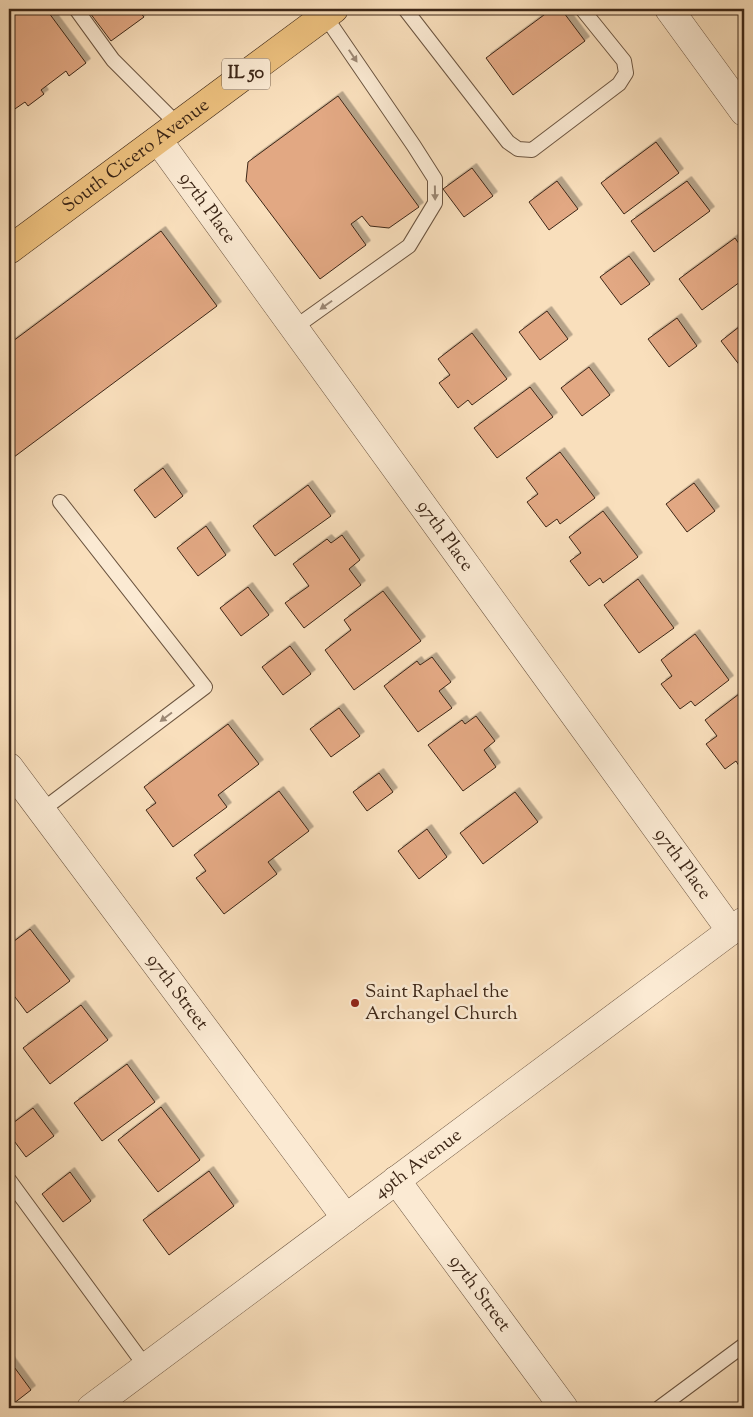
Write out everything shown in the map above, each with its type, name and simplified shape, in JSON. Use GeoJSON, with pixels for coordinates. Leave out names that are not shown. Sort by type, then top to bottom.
{"type":"FeatureCollection","features":[{"type":"Feature","properties":{"kind":"main road","name":"South Cicero Avenue"},"geometry":{"type":"LineString","coordinates":[[9,250],[330,12]]}},
{"type":"Feature","properties":{"kind":"street"},"geometry":{"type":"LineString","coordinates":[[678,13],[744,112]]}},
{"type":"Feature","properties":{"kind":"street","name":"97th Place"},"geometry":{"type":"LineString","coordinates":[[168,132],[294,328],[738,926]]}},
{"type":"Feature","properties":{"kind":"street","name":"97th Street"},"geometry":{"type":"LineString","coordinates":[[9,767],[346,1218]]}},
{"type":"Feature","properties":{"kind":"street","name":"49th Avenue"},"geometry":{"type":"LineString","coordinates":[[91,1408],[738,926]]}},
{"type":"Feature","properties":{"kind":"street","name":"97th Street"},"geometry":{"type":"LineString","coordinates":[[396,1180],[564,1408]]}},
{"type":"Feature","properties":{"kind":"lane"},"geometry":{"type":"LineString","coordinates":[[76,9],[112,60],[168,132]]}},
{"type":"Feature","properties":{"kind":"lane"},"geometry":{"type":"LineString","coordinates":[[405,9],[508,142],[518,149],[532,150],[619,84],[626,73],[624,61],[582,9]]}},
{"type":"Feature","properties":{"kind":"lane"},"geometry":{"type":"LineString","coordinates":[[294,328],[409,246],[435,203],[435,179],[330,12]]}},
{"type":"Feature","properties":{"kind":"lane"},"geometry":{"type":"LineString","coordinates":[[41,811],[205,687],[60,502]]}},
{"type":"Feature","properties":{"kind":"lane"},"geometry":{"type":"LineString","coordinates":[[9,1180],[146,1367]]}},
{"type":"Feature","properties":{"kind":"lane"},"geometry":{"type":"LineString","coordinates":[[659,1408],[744,1345]]}},
{"type":"Feature","properties":{"kind":"building"},"geometry":{"type":"Polygon","coordinates":[[[9,9],[46,9],[86,63],[69,76],[66,71],[41,90],[44,94],[28,106],[25,102],[9,113],[9,9]]]}},
{"type":"Feature","properties":{"kind":"building"},"geometry":{"type":"Polygon","coordinates":[[[87,9],[137,9],[144,17],[111,41],[87,9]]]}},
{"type":"Feature","properties":{"kind":"building"},"geometry":{"type":"Polygon","coordinates":[[[552,9],[561,9],[585,41],[513,95],[486,58],[552,9]]]}},
{"type":"Feature","properties":{"kind":"building"},"geometry":{"type":"Polygon","coordinates":[[[338,96],[419,207],[389,228],[370,226],[362,216],[351,224],[366,245],[320,279],[246,181],[248,162],[338,96]]]}},
{"type":"Feature","properties":{"kind":"building"},"geometry":{"type":"Polygon","coordinates":[[[656,142],[679,173],[624,214],[601,183],[656,142]]]}},
{"type":"Feature","properties":{"kind":"building"},"geometry":{"type":"Polygon","coordinates":[[[472,168],[493,196],[464,217],[443,189],[472,168]]]}},
{"type":"Feature","properties":{"kind":"building"},"geometry":{"type":"Polygon","coordinates":[[[557,181],[578,209],[549,230],[529,202],[557,181]]]}},
{"type":"Feature","properties":{"kind":"building"},"geometry":{"type":"Polygon","coordinates":[[[687,181],[710,211],[654,252],[631,221],[687,181]]]}},
{"type":"Feature","properties":{"kind":"building"},"geometry":{"type":"Polygon","coordinates":[[[161,231],[217,306],[10,460],[9,344],[161,231]]]}},
{"type":"Feature","properties":{"kind":"building"},"geometry":{"type":"Polygon","coordinates":[[[735,238],[744,251],[744,279],[702,310],[679,279],[735,238]]]}},
{"type":"Feature","properties":{"kind":"building"},"geometry":{"type":"Polygon","coordinates":[[[629,256],[650,284],[621,305],[600,277],[629,256]]]}},
{"type":"Feature","properties":{"kind":"building"},"geometry":{"type":"Polygon","coordinates":[[[547,311],[568,339],[540,360],[519,332],[547,311]]]}},
{"type":"Feature","properties":{"kind":"building"},"geometry":{"type":"Polygon","coordinates":[[[677,318],[697,346],[669,367],[648,339],[677,318]]]}},
{"type":"Feature","properties":{"kind":"building"},"geometry":{"type":"Polygon","coordinates":[[[744,323],[744,371],[721,341],[744,323]]]}},
{"type":"Feature","properties":{"kind":"building"},"geometry":{"type":"Polygon","coordinates":[[[472,333],[507,379],[472,405],[468,400],[458,408],[439,383],[450,375],[438,359],[472,333]]]}},
{"type":"Feature","properties":{"kind":"building"},"geometry":{"type":"Polygon","coordinates":[[[589,367],[610,395],[582,416],[561,388],[589,367]]]}},
{"type":"Feature","properties":{"kind":"building"},"geometry":{"type":"Polygon","coordinates":[[[530,387],[553,417],[497,458],[474,428],[530,387]]]}},
{"type":"Feature","properties":{"kind":"building"},"geometry":{"type":"Polygon","coordinates":[[[560,452],[595,498],[560,524],[557,519],[546,527],[527,502],[538,494],[526,478],[560,452]]]}},
{"type":"Feature","properties":{"kind":"building"},"geometry":{"type":"Polygon","coordinates":[[[163,468],[183,496],[155,518],[134,490],[163,468]]]}},
{"type":"Feature","properties":{"kind":"building"},"geometry":{"type":"Polygon","coordinates":[[[694,483],[715,511],[687,532],[666,504],[694,483]]]}},
{"type":"Feature","properties":{"kind":"building"},"geometry":{"type":"Polygon","coordinates":[[[308,485],[331,516],[275,556],[253,526],[308,485]]]}},
{"type":"Feature","properties":{"kind":"building"},"geometry":{"type":"Polygon","coordinates":[[[603,511],[638,557],[603,583],[600,578],[589,586],[570,561],[581,553],[569,537],[603,511]]]}},
{"type":"Feature","properties":{"kind":"building"},"geometry":{"type":"Polygon","coordinates":[[[206,526],[226,555],[198,576],[177,548],[206,526]]]}},
{"type":"Feature","properties":{"kind":"building"},"geometry":{"type":"Polygon","coordinates":[[[342,535],[360,560],[349,569],[361,585],[304,628],[285,603],[309,586],[293,564],[327,539],[331,543],[342,535]]]}},
{"type":"Feature","properties":{"kind":"building"},"geometry":{"type":"Polygon","coordinates":[[[638,579],[674,628],[639,653],[604,605],[638,579]]]}},
{"type":"Feature","properties":{"kind":"building"},"geometry":{"type":"Polygon","coordinates":[[[248,587],[269,615],[241,636],[220,608],[248,587]]]}},
{"type":"Feature","properties":{"kind":"building"},"geometry":{"type":"Polygon","coordinates":[[[383,591],[421,641],[354,690],[325,650],[351,630],[344,620],[383,591]]]}},
{"type":"Feature","properties":{"kind":"building"},"geometry":{"type":"Polygon","coordinates":[[[695,634],[729,680],[695,706],[691,701],[680,709],[661,684],[672,676],[661,660],[695,634]]]}},
{"type":"Feature","properties":{"kind":"building"},"geometry":{"type":"Polygon","coordinates":[[[290,646],[311,674],[283,695],[262,667],[290,646]]]}},
{"type":"Feature","properties":{"kind":"building"},"geometry":{"type":"Polygon","coordinates":[[[432,657],[451,682],[439,691],[452,708],[418,732],[384,686],[417,661],[420,665],[432,657]]]}},
{"type":"Feature","properties":{"kind":"building"},"geometry":{"type":"Polygon","coordinates":[[[739,694],[744,700],[744,762],[739,766],[736,761],[725,769],[706,744],[717,736],[705,720],[739,694]]]}},
{"type":"Feature","properties":{"kind":"building"},"geometry":{"type":"Polygon","coordinates":[[[339,708],[360,736],[331,757],[310,729],[339,708]]]}},
{"type":"Feature","properties":{"kind":"building"},"geometry":{"type":"Polygon","coordinates":[[[476,716],[495,741],[484,750],[496,767],[463,791],[428,745],[462,720],[465,724],[476,716]]]}},
{"type":"Feature","properties":{"kind":"building"},"geometry":{"type":"Polygon","coordinates":[[[228,724],[259,764],[218,795],[227,807],[173,847],[146,810],[156,803],[144,787],[228,724]]]}},
{"type":"Feature","properties":{"kind":"building"},"geometry":{"type":"Polygon","coordinates":[[[379,773],[393,792],[367,811],[353,792],[379,773]]]}},
{"type":"Feature","properties":{"kind":"building"},"geometry":{"type":"Polygon","coordinates":[[[279,791],[309,831],[268,862],[277,874],[224,914],[196,878],[206,871],[194,855],[279,791]]]}},
{"type":"Feature","properties":{"kind":"building"},"geometry":{"type":"Polygon","coordinates":[[[515,792],[538,822],[483,864],[460,833],[515,792]]]}},
{"type":"Feature","properties":{"kind":"building"},"geometry":{"type":"Polygon","coordinates":[[[427,829],[447,857],[419,879],[398,851],[427,829]]]}},
{"type":"Feature","properties":{"kind":"building"},"geometry":{"type":"Polygon","coordinates":[[[30,929],[70,981],[27,1013],[9,989],[9,945],[30,929]]]}},
{"type":"Feature","properties":{"kind":"building"},"geometry":{"type":"Polygon","coordinates":[[[81,1005],[108,1040],[50,1084],[23,1048],[81,1005]]]}},
{"type":"Feature","properties":{"kind":"building"},"geometry":{"type":"Polygon","coordinates":[[[127,1064],[155,1102],[102,1141],[74,1103],[127,1064]]]}},
{"type":"Feature","properties":{"kind":"building"},"geometry":{"type":"Polygon","coordinates":[[[161,1107],[200,1160],[158,1192],[118,1140],[161,1107]]]}},
{"type":"Feature","properties":{"kind":"building"},"geometry":{"type":"Polygon","coordinates":[[[33,1108],[54,1136],[26,1157],[9,1134],[9,1126],[33,1108]]]}},
{"type":"Feature","properties":{"kind":"building"},"geometry":{"type":"Polygon","coordinates":[[[209,1171],[234,1206],[169,1255],[143,1220],[209,1171]]]}},
{"type":"Feature","properties":{"kind":"building"},"geometry":{"type":"Polygon","coordinates":[[[70,1172],[91,1201],[63,1222],[42,1194],[70,1172]]]}},
{"type":"Feature","properties":{"kind":"building"},"geometry":{"type":"Polygon","coordinates":[[[9,1360],[31,1390],[9,1407],[9,1360]]]}},
{"type":"Feature","properties":{"kind":"place","name":"Saint Raphael the Archangel Church"},"geometry":{"type":"Point","coordinates":[355,1003]}}]}
